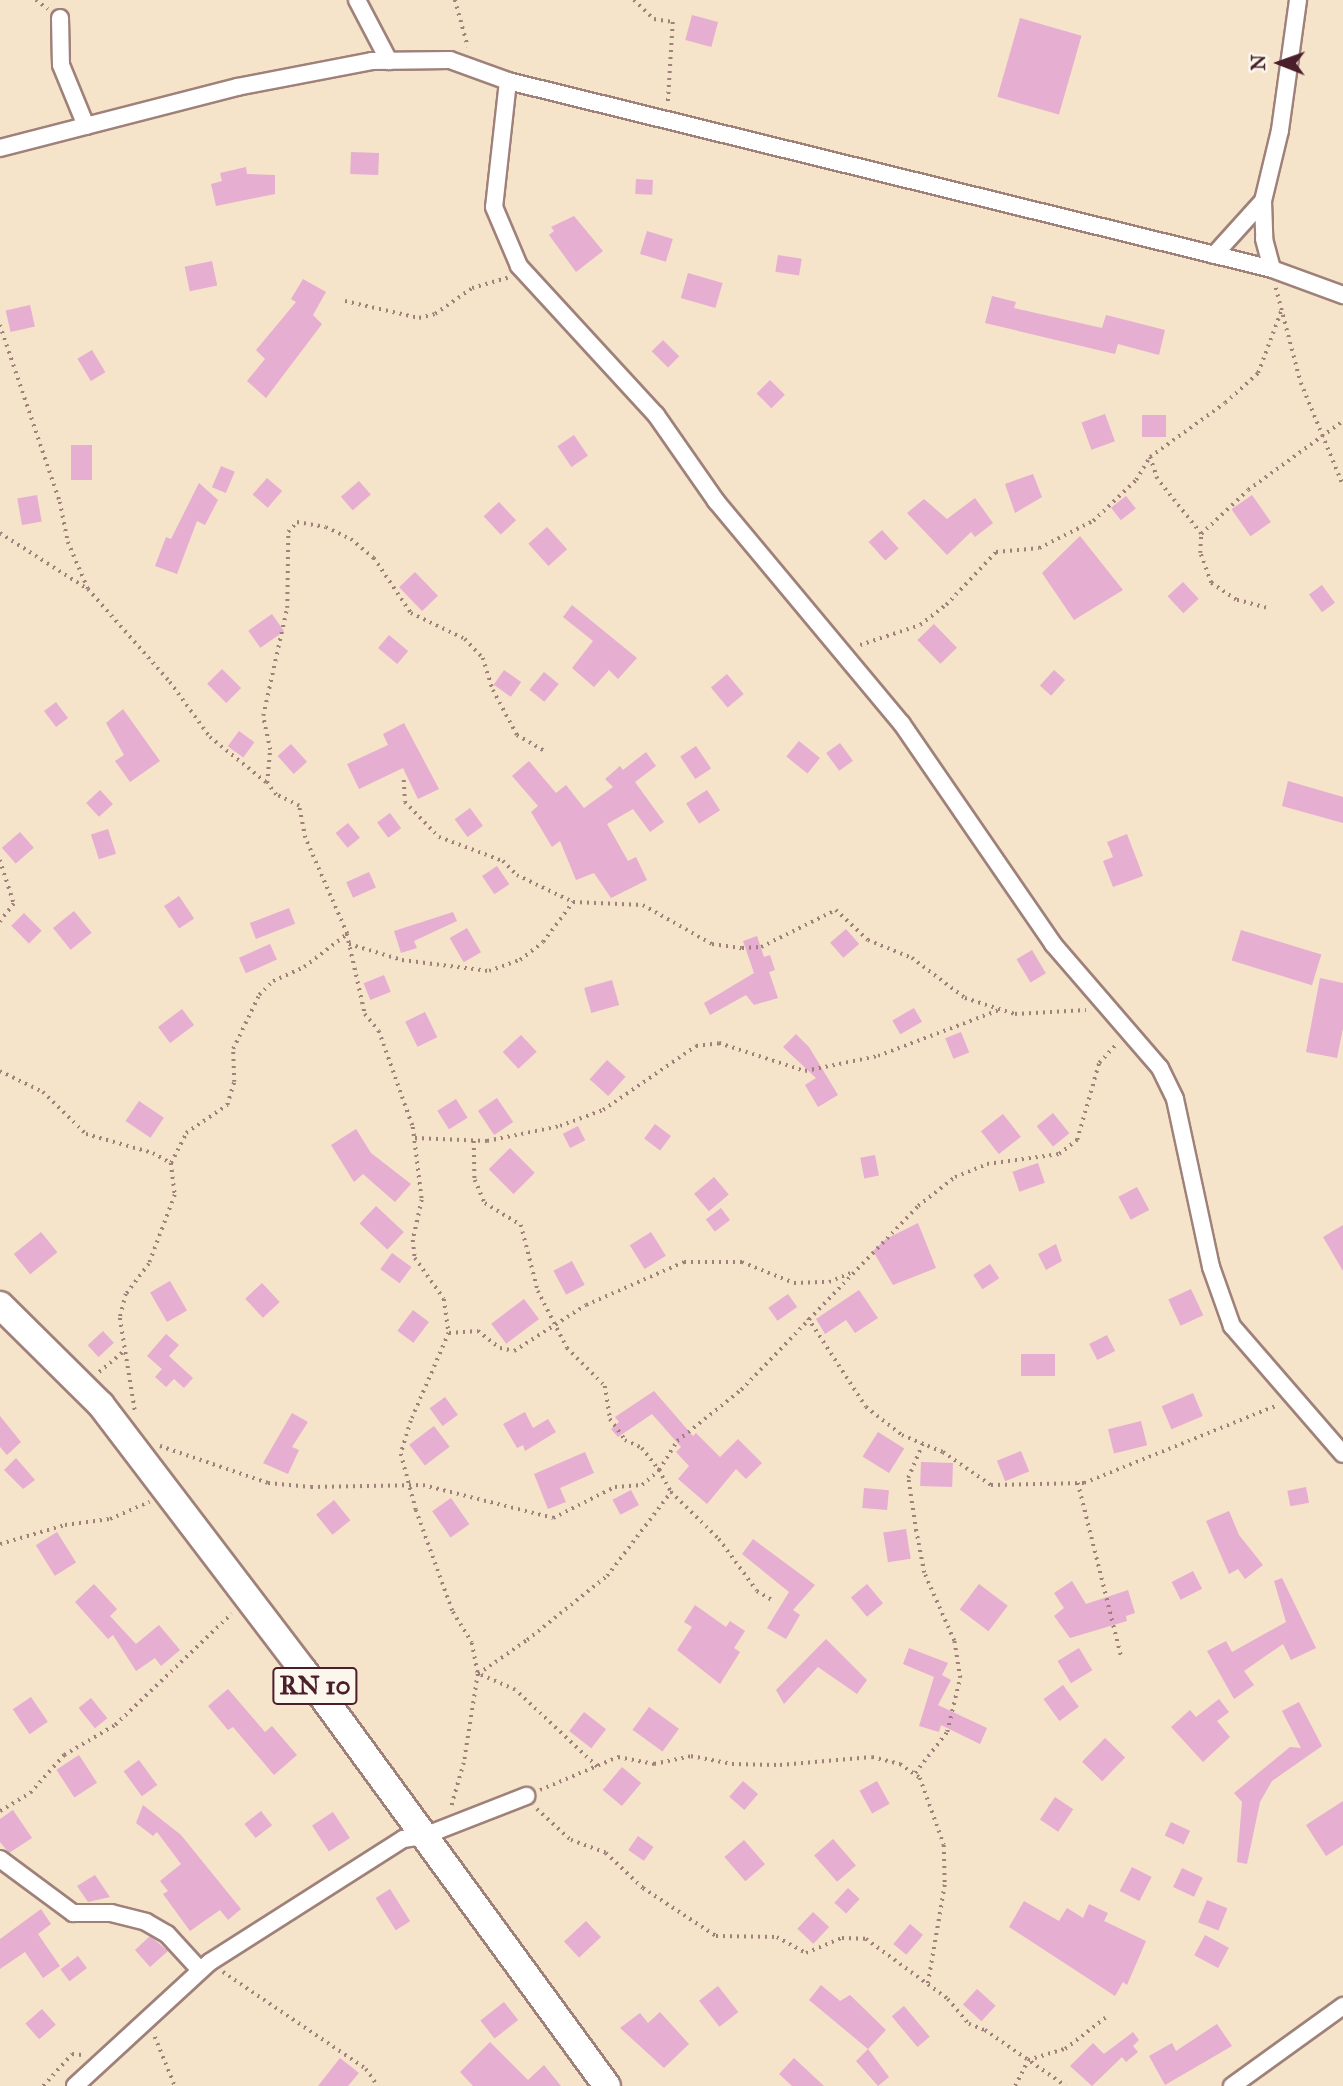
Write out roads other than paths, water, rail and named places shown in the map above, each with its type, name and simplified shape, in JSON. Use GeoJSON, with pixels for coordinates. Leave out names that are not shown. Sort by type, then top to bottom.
{"type":"FeatureCollection","features":[{"type":"Feature","properties":{"kind":"main road","name":"RN 10"},"geometry":{"type":"LineString","coordinates":[[0,1305],[82,1387],[138,1454],[249,1599],[435,1831],[607,2086]]}},
{"type":"Feature","properties":{"kind":"street"},"geometry":{"type":"LineString","coordinates":[[357,0],[389,61]]}},
{"type":"Feature","properties":{"kind":"street"},"geometry":{"type":"LineString","coordinates":[[1272,269],[1264,239],[1263,201],[1280,130],[1298,0]]}},
{"type":"Feature","properties":{"kind":"street"},"geometry":{"type":"LineString","coordinates":[[60,18],[61,65],[86,126]]}},
{"type":"Feature","properties":{"kind":"street"},"geometry":{"type":"LineString","coordinates":[[0,148],[237,87],[389,61],[450,60],[508,81],[1272,269],[1343,295]]}},
{"type":"Feature","properties":{"kind":"street"},"geometry":{"type":"LineString","coordinates":[[508,81],[494,207],[519,267],[656,415],[716,501],[902,724],[1053,944],[1105,1009],[1160,1068],[1175,1099],[1211,1267],[1232,1326],[1343,1454]]}},
{"type":"Feature","properties":{"kind":"street"},"geometry":{"type":"LineString","coordinates":[[1214,255],[1263,201]]}},
{"type":"Feature","properties":{"kind":"street"},"geometry":{"type":"LineString","coordinates":[[75,2086],[205,1966],[403,1839],[435,1831],[526,1796]]}},
{"type":"Feature","properties":{"kind":"street"},"geometry":{"type":"LineString","coordinates":[[0,1859],[73,1913],[111,1913],[146,1922],[167,1934],[205,1966]]}},
{"type":"Feature","properties":{"kind":"street"},"geometry":{"type":"LineString","coordinates":[[1232,2086],[1343,2006]]}}]}
